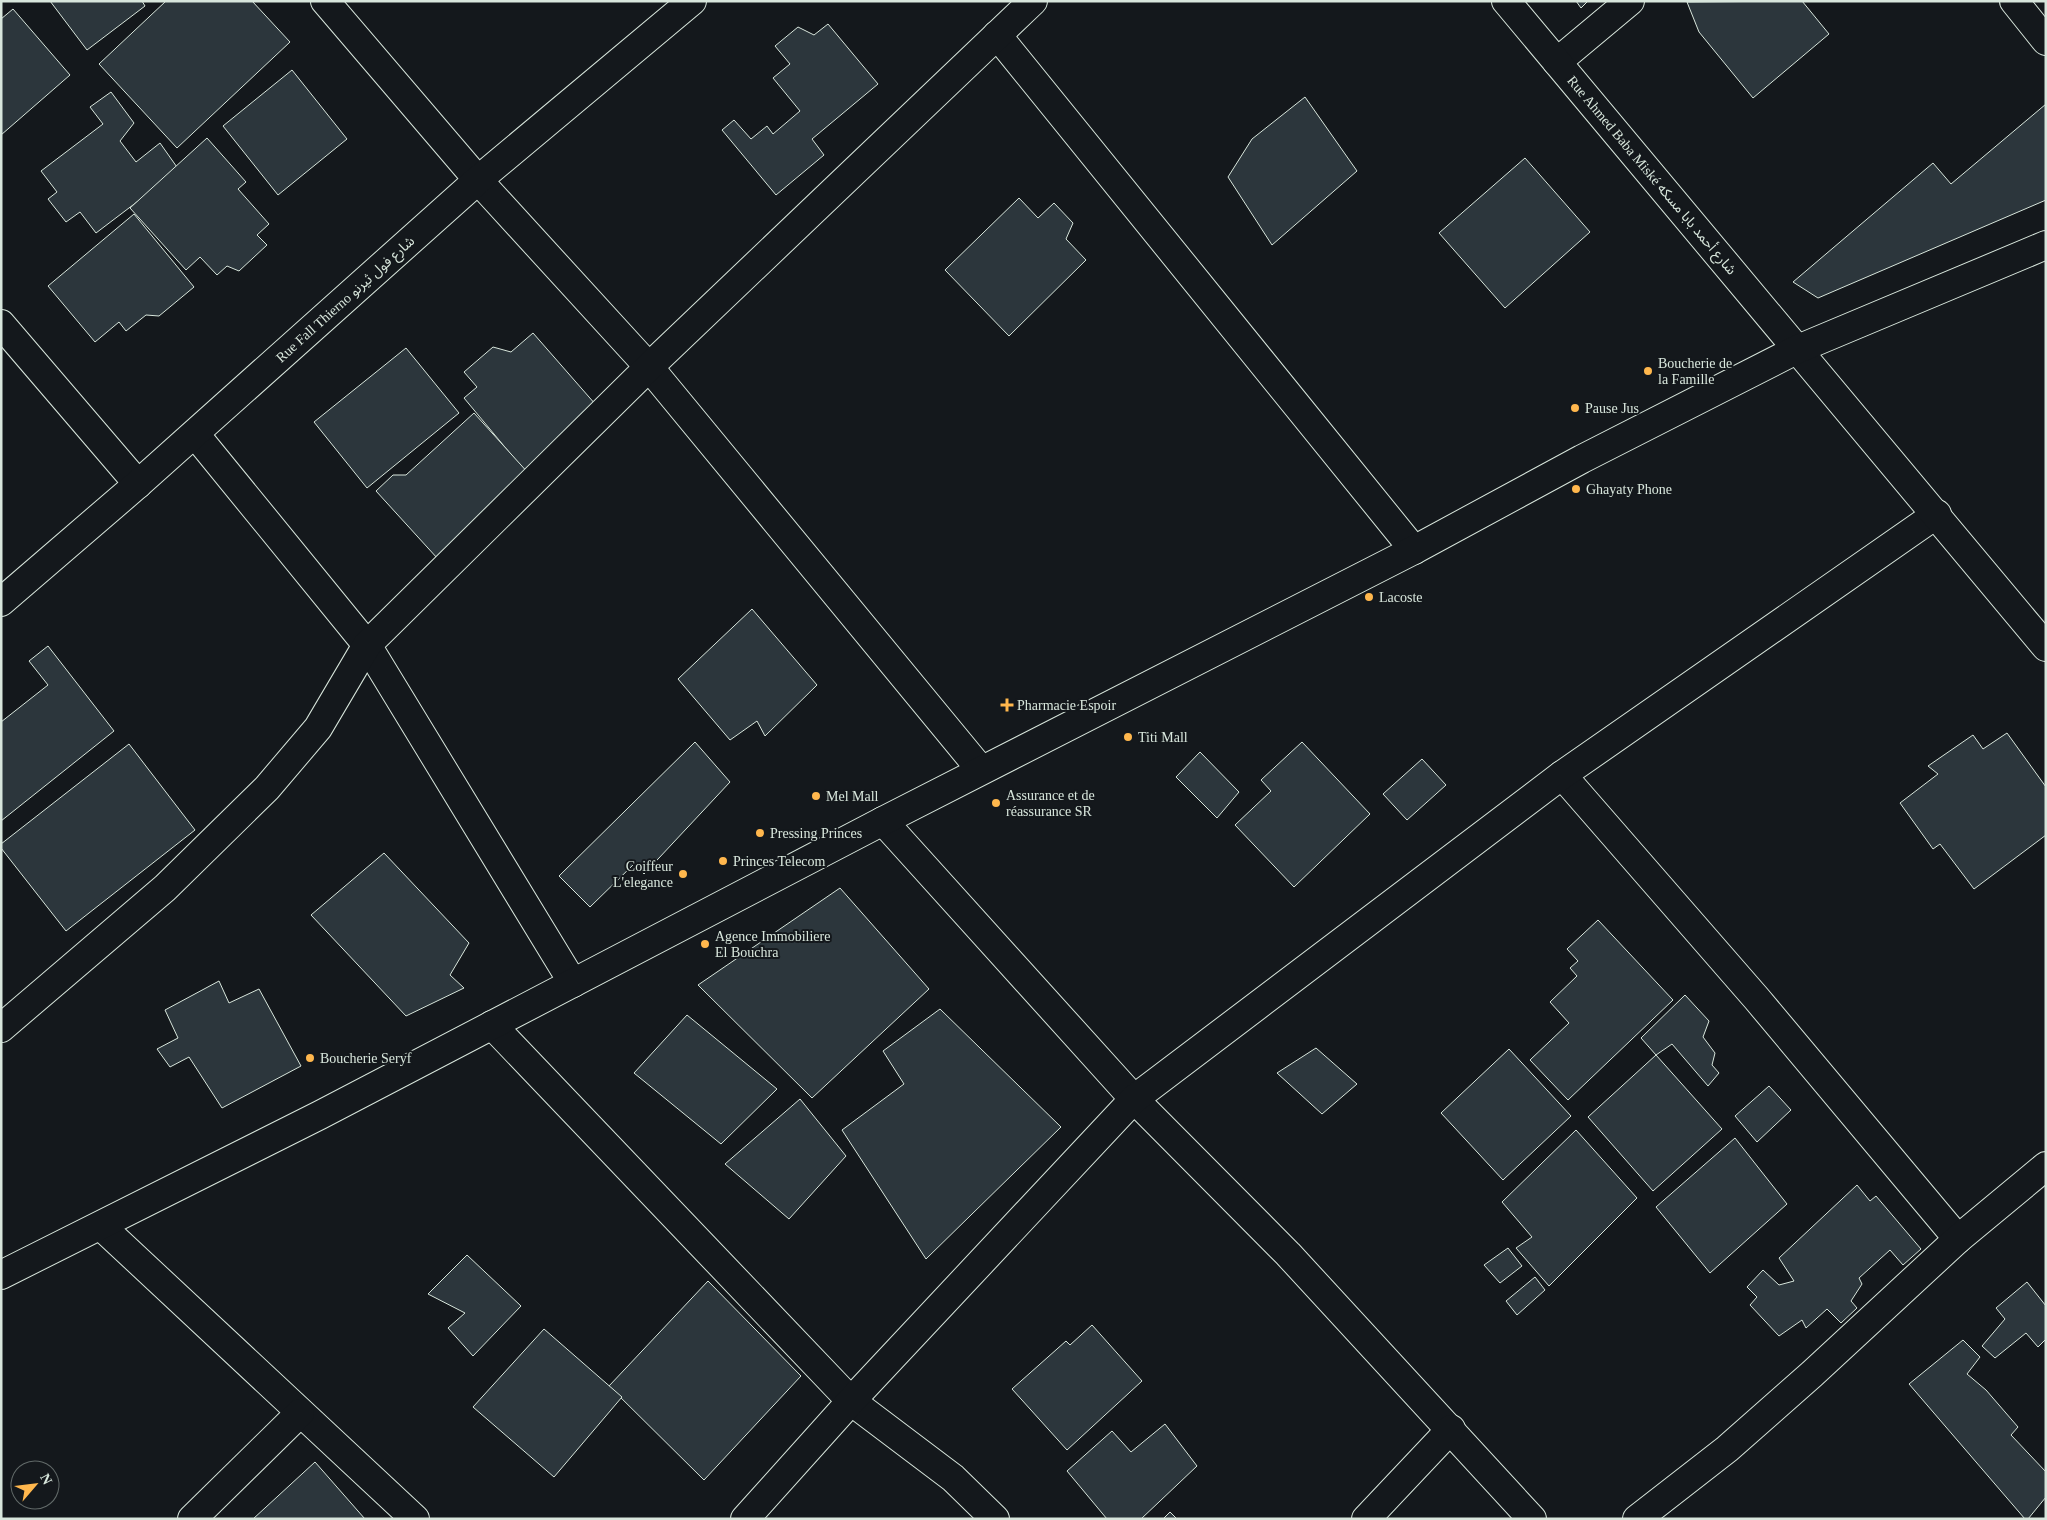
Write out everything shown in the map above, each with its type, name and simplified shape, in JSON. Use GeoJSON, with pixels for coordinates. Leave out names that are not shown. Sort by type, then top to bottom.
{"type":"FeatureCollection","features":[{"type":"Feature","properties":{"kind":"street"},"geometry":{"type":"LineString","coordinates":[[325,1],[478,180],[649,367],[981,770]]}},
{"type":"Feature","properties":{"kind":"street","name":"Rue Fall Thierno شارع فول ثيرنو"},"geometry":{"type":"LineString","coordinates":[[1,602],[195,434],[478,180],[692,1]]}},
{"type":"Feature","properties":{"kind":"street"},"geometry":{"type":"LineString","coordinates":[[1,1028],[165,888],[267,788],[318,728],[367,645],[649,367],[1033,1]]}},
{"type":"Feature","properties":{"kind":"street","name":"Rue Ahmed Baba Miské شارع أحمد بابا مسكه"},"geometry":{"type":"LineString","coordinates":[[1506,1],[1937,514],[2046,647]]}},
{"type":"Feature","properties":{"kind":"street"},"geometry":{"type":"LineString","coordinates":[[1558,62],[1630,1]]}},
{"type":"Feature","properties":{"kind":"street"},"geometry":{"type":"LineString","coordinates":[[2014,1],[2046,41]]}},
{"type":"Feature","properties":{"kind":"street"},"geometry":{"type":"LineString","coordinates":[[997,35],[1414,550]]}},
{"type":"Feature","properties":{"kind":"street"},"geometry":{"type":"LineString","coordinates":[[1,1275],[101,1226],[981,770],[1414,550],[1582,459],[1798,349],[2046,245]]}},
{"type":"Feature","properties":{"kind":"street"},"geometry":{"type":"LineString","coordinates":[[1,324],[138,484]]}},
{"type":"Feature","properties":{"kind":"street"},"geometry":{"type":"LineString","coordinates":[[195,434],[367,645],[573,983]]}},
{"type":"Feature","properties":{"kind":"street"},"geometry":{"type":"LineString","coordinates":[[744,1519],[851,1401],[1134,1099],[1562,775],[1937,514]]}},
{"type":"Feature","properties":{"kind":"street"},"geometry":{"type":"LineString","coordinates":[[1562,775],[1757,999],[1958,1239]]}},
{"type":"Feature","properties":{"kind":"street"},"geometry":{"type":"LineString","coordinates":[[883,821],[1134,1099],[1288,1254],[1532,1519]]}},
{"type":"Feature","properties":{"kind":"street"},"geometry":{"type":"LineString","coordinates":[[492,1025],[851,1401],[953,1478],[995,1519]]}},
{"type":"Feature","properties":{"kind":"street"},"geometry":{"type":"LineString","coordinates":[[1637,1519],[1727,1449],[1958,1239],[2046,1166]]}},
{"type":"Feature","properties":{"kind":"street"},"geometry":{"type":"LineString","coordinates":[[101,1226],[415,1519]]}},
{"type":"Feature","properties":{"kind":"street"},"geometry":{"type":"LineString","coordinates":[[192,1519],[300,1413]]}},
{"type":"Feature","properties":{"kind":"street"},"geometry":{"type":"LineString","coordinates":[[1366,1519],[1451,1429]]}},
{"type":"Feature","properties":{"kind":"building"},"geometry":{"type":"Polygon","coordinates":[[[50,1],[142,1],[145,6],[87,50],[50,1]]]}},
{"type":"Feature","properties":{"kind":"building"},"geometry":{"type":"Polygon","coordinates":[[[166,1],[252,1],[290,42],[177,148],[99,64],[166,1]]]}},
{"type":"Feature","properties":{"kind":"building"},"geometry":{"type":"Polygon","coordinates":[[[1576,1],[1588,1],[1581,8],[1576,1]]]}},
{"type":"Feature","properties":{"kind":"building"},"geometry":{"type":"Polygon","coordinates":[[[1802,1],[1829,34],[1753,98],[1699,32],[1687,2],[1802,1]]]}},
{"type":"Feature","properties":{"kind":"building"},"geometry":{"type":"Polygon","coordinates":[[[13,9],[70,75],[1,135],[1,19],[13,9]]]}},
{"type":"Feature","properties":{"kind":"building"},"geometry":{"type":"Polygon","coordinates":[[[828,24],[878,84],[812,139],[824,155],[776,195],[722,130],[734,120],[751,139],[767,126],[773,134],[800,111],[773,78],[790,64],[775,46],[798,27],[814,35],[828,24]]]}},
{"type":"Feature","properties":{"kind":"building"},"geometry":{"type":"Polygon","coordinates":[[[292,70],[347,139],[278,195],[223,126],[292,70]]]}},
{"type":"Feature","properties":{"kind":"building"},"geometry":{"type":"Polygon","coordinates":[[[111,92],[134,123],[120,141],[136,162],[160,143],[179,170],[96,233],[80,212],[66,222],[48,199],[57,192],[41,171],[103,124],[90,107],[111,92]]]}},
{"type":"Feature","properties":{"kind":"building"},"geometry":{"type":"Polygon","coordinates":[[[1305,97],[1357,171],[1272,245],[1228,177],[1252,139],[1305,97]]]}},
{"type":"Feature","properties":{"kind":"building"},"geometry":{"type":"Polygon","coordinates":[[[2046,104],[2046,200],[1818,298],[1793,282],[1933,163],[1951,184],[2046,104]]]}},
{"type":"Feature","properties":{"kind":"building"},"geometry":{"type":"Polygon","coordinates":[[[207,138],[246,182],[238,189],[269,224],[257,235],[267,245],[239,271],[227,266],[217,275],[200,257],[186,270],[130,208],[207,138]]]}},
{"type":"Feature","properties":{"kind":"building"},"geometry":{"type":"Polygon","coordinates":[[[1525,158],[1590,232],[1505,308],[1439,233],[1525,158]]]}},
{"type":"Feature","properties":{"kind":"building"},"geometry":{"type":"Polygon","coordinates":[[[1019,198],[1038,218],[1054,203],[1073,223],[1066,239],[1086,260],[1009,336],[945,270],[1019,198]]]}},
{"type":"Feature","properties":{"kind":"building"},"geometry":{"type":"Polygon","coordinates":[[[134,214],[194,287],[159,316],[146,315],[126,331],[119,322],[95,342],[48,286],[134,214]]]}},
{"type":"Feature","properties":{"kind":"building"},"geometry":{"type":"Polygon","coordinates":[[[533,333],[603,413],[529,476],[464,398],[477,387],[464,372],[493,347],[511,352],[533,333]]]}},
{"type":"Feature","properties":{"kind":"building"},"geometry":{"type":"Polygon","coordinates":[[[406,348],[459,413],[367,488],[314,422],[406,348]]]}},
{"type":"Feature","properties":{"kind":"building"},"geometry":{"type":"Polygon","coordinates":[[[474,413],[530,475],[438,559],[376,491],[393,475],[406,475],[474,413]]]}},
{"type":"Feature","properties":{"kind":"building"},"geometry":{"type":"Polygon","coordinates":[[[752,609],[817,685],[765,736],[757,721],[730,740],[678,679],[752,609]]]}},
{"type":"Feature","properties":{"kind":"building"},"geometry":{"type":"Polygon","coordinates":[[[48,646],[114,731],[1,821],[1,722],[48,685],[29,661],[48,646]]]}},
{"type":"Feature","properties":{"kind":"building"},"geometry":{"type":"Polygon","coordinates":[[[2007,733],[2046,787],[2046,835],[1974,889],[1940,844],[1933,849],[1900,803],[1938,774],[1928,766],[1973,735],[1983,749],[2007,733]]]}},
{"type":"Feature","properties":{"kind":"building"},"geometry":{"type":"Polygon","coordinates":[[[695,742],[730,782],[644,874],[635,863],[590,907],[559,876],[695,742]]]}},
{"type":"Feature","properties":{"kind":"building"},"geometry":{"type":"Polygon","coordinates":[[[1302,742],[1370,814],[1294,887],[1235,825],[1271,791],[1261,780],[1302,742]]]}},
{"type":"Feature","properties":{"kind":"building"},"geometry":{"type":"Polygon","coordinates":[[[129,744],[195,830],[66,931],[1,848],[1,844],[129,744]]]}},
{"type":"Feature","properties":{"kind":"building"},"geometry":{"type":"Polygon","coordinates":[[[1200,752],[1239,792],[1217,818],[1176,777],[1200,752]]]}},
{"type":"Feature","properties":{"kind":"building"},"geometry":{"type":"Polygon","coordinates":[[[1422,759],[1446,785],[1407,820],[1383,794],[1422,759]]]}},
{"type":"Feature","properties":{"kind":"building"},"geometry":{"type":"Polygon","coordinates":[[[384,853],[469,943],[450,975],[464,988],[406,1016],[311,915],[384,853]]]}},
{"type":"Feature","properties":{"kind":"building"},"geometry":{"type":"Polygon","coordinates":[[[840,888],[929,989],[812,1098],[698,985],[840,888]]]}},
{"type":"Feature","properties":{"kind":"building"},"geometry":{"type":"Polygon","coordinates":[[[1598,920],[1673,1000],[1568,1100],[1530,1060],[1569,1023],[1550,1002],[1577,976],[1570,968],[1578,961],[1567,949],[1598,920]]]}},
{"type":"Feature","properties":{"kind":"building"},"geometry":{"type":"Polygon","coordinates":[[[219,981],[229,1003],[259,989],[301,1066],[222,1108],[189,1057],[170,1067],[157,1049],[178,1038],[165,1010],[219,981]]]}},
{"type":"Feature","properties":{"kind":"building"},"geometry":{"type":"Polygon","coordinates":[[[1685,995],[1709,1021],[1703,1037],[1715,1053],[1712,1065],[1719,1073],[1708,1086],[1672,1044],[1656,1055],[1641,1038],[1685,995]]]}},
{"type":"Feature","properties":{"kind":"building"},"geometry":{"type":"Polygon","coordinates":[[[940,1009],[1061,1127],[926,1259],[842,1130],[904,1084],[883,1051],[940,1009]]]}},
{"type":"Feature","properties":{"kind":"building"},"geometry":{"type":"Polygon","coordinates":[[[687,1015],[777,1089],[721,1144],[634,1073],[687,1015]]]}},
{"type":"Feature","properties":{"kind":"building"},"geometry":{"type":"Polygon","coordinates":[[[1316,1048],[1357,1084],[1322,1114],[1277,1073],[1316,1048]]]}},
{"type":"Feature","properties":{"kind":"building"},"geometry":{"type":"Polygon","coordinates":[[[1509,1049],[1571,1116],[1503,1180],[1441,1113],[1509,1049]]]}},
{"type":"Feature","properties":{"kind":"building"},"geometry":{"type":"Polygon","coordinates":[[[1656,1055],[1722,1129],[1653,1191],[1588,1117],[1656,1055]]]}},
{"type":"Feature","properties":{"kind":"building"},"geometry":{"type":"Polygon","coordinates":[[[1769,1086],[1791,1110],[1757,1142],[1735,1116],[1769,1086]]]}},
{"type":"Feature","properties":{"kind":"building"},"geometry":{"type":"Polygon","coordinates":[[[800,1099],[846,1156],[789,1219],[725,1164],[800,1099]]]}},
{"type":"Feature","properties":{"kind":"building"},"geometry":{"type":"Polygon","coordinates":[[[1576,1130],[1637,1198],[1549,1286],[1516,1248],[1532,1237],[1502,1202],[1576,1130]]]}},
{"type":"Feature","properties":{"kind":"building"},"geometry":{"type":"Polygon","coordinates":[[[1735,1138],[1787,1204],[1710,1273],[1656,1207],[1735,1138]]]}},
{"type":"Feature","properties":{"kind":"building"},"geometry":{"type":"Polygon","coordinates":[[[1857,1185],[1870,1201],[1876,1196],[1921,1249],[1903,1265],[1890,1250],[1859,1278],[1862,1284],[1851,1301],[1857,1308],[1841,1323],[1827,1309],[1806,1328],[1802,1320],[1779,1336],[1750,1305],[1757,1297],[1747,1287],[1763,1270],[1779,1285],[1794,1281],[1779,1258],[1857,1185]]]}},
{"type":"Feature","properties":{"kind":"building"},"geometry":{"type":"Polygon","coordinates":[[[1508,1248],[1522,1266],[1500,1283],[1484,1265],[1508,1248]]]}},
{"type":"Feature","properties":{"kind":"building"},"geometry":{"type":"Polygon","coordinates":[[[467,1255],[521,1306],[473,1356],[448,1328],[465,1313],[428,1294],[467,1255]]]}},
{"type":"Feature","properties":{"kind":"building"},"geometry":{"type":"Polygon","coordinates":[[[1535,1277],[1545,1290],[1517,1315],[1506,1301],[1535,1277]]]}},
{"type":"Feature","properties":{"kind":"building"},"geometry":{"type":"Polygon","coordinates":[[[708,1281],[801,1376],[704,1480],[609,1386],[708,1281]]]}},
{"type":"Feature","properties":{"kind":"building"},"geometry":{"type":"Polygon","coordinates":[[[2027,1282],[2046,1306],[2046,1339],[2038,1347],[2026,1333],[1995,1358],[1982,1346],[2005,1319],[1996,1308],[2027,1282]]]}},
{"type":"Feature","properties":{"kind":"building"},"geometry":{"type":"Polygon","coordinates":[[[1092,1325],[1142,1381],[1067,1450],[1012,1389],[1066,1341],[1070,1345],[1092,1325]]]}},
{"type":"Feature","properties":{"kind":"building"},"geometry":{"type":"Polygon","coordinates":[[[544,1329],[622,1397],[554,1477],[473,1407],[544,1329]]]}},
{"type":"Feature","properties":{"kind":"building"},"geometry":{"type":"Polygon","coordinates":[[[1963,1340],[1980,1357],[1967,1374],[1986,1390],[2018,1427],[2011,1435],[2046,1472],[2046,1497],[2028,1519],[2025,1519],[1909,1384],[1963,1340]]]}},
{"type":"Feature","properties":{"kind":"building"},"geometry":{"type":"Polygon","coordinates":[[[1165,1424],[1197,1466],[1141,1519],[1107,1519],[1067,1471],[1112,1431],[1131,1452],[1165,1424]]]}},
{"type":"Feature","properties":{"kind":"building"},"geometry":{"type":"Polygon","coordinates":[[[315,1462],[365,1519],[253,1519],[315,1462]]]}},
{"type":"Feature","properties":{"kind":"building"},"geometry":{"type":"Polygon","coordinates":[[[1170,1512],[1177,1519],[1163,1519],[1170,1512]]]}},
{"type":"Feature","properties":{"kind":"place","name":"Boucherie de la Famille"},"geometry":{"type":"Point","coordinates":[1648,371]}},
{"type":"Feature","properties":{"kind":"place","name":"Pause Jus"},"geometry":{"type":"Point","coordinates":[1575,408]}},
{"type":"Feature","properties":{"kind":"place","name":"Ghayaty Phone"},"geometry":{"type":"Point","coordinates":[1576,489]}},
{"type":"Feature","properties":{"kind":"place","name":"Lacoste"},"geometry":{"type":"Point","coordinates":[1369,597]}},
{"type":"Feature","properties":{"kind":"place","name":"Pharmacie Espoir"},"geometry":{"type":"Point","coordinates":[1007,705]}},
{"type":"Feature","properties":{"kind":"place","name":"Titi Mall"},"geometry":{"type":"Point","coordinates":[1128,737]}},
{"type":"Feature","properties":{"kind":"place","name":"Mel Mall"},"geometry":{"type":"Point","coordinates":[816,796]}},
{"type":"Feature","properties":{"kind":"place","name":"Assurance et de réassurance SR"},"geometry":{"type":"Point","coordinates":[996,803]}},
{"type":"Feature","properties":{"kind":"place","name":"Pressing Princes"},"geometry":{"type":"Point","coordinates":[760,833]}},
{"type":"Feature","properties":{"kind":"place","name":"Princes Telecom"},"geometry":{"type":"Point","coordinates":[723,861]}},
{"type":"Feature","properties":{"kind":"place","name":"Coiffeur L'elegance"},"geometry":{"type":"Point","coordinates":[683,874]}},
{"type":"Feature","properties":{"kind":"place","name":"Agence Immobiliere El Bouchra"},"geometry":{"type":"Point","coordinates":[705,944]}},
{"type":"Feature","properties":{"kind":"place","name":"Boucherie Seryf"},"geometry":{"type":"Point","coordinates":[310,1058]}}]}
